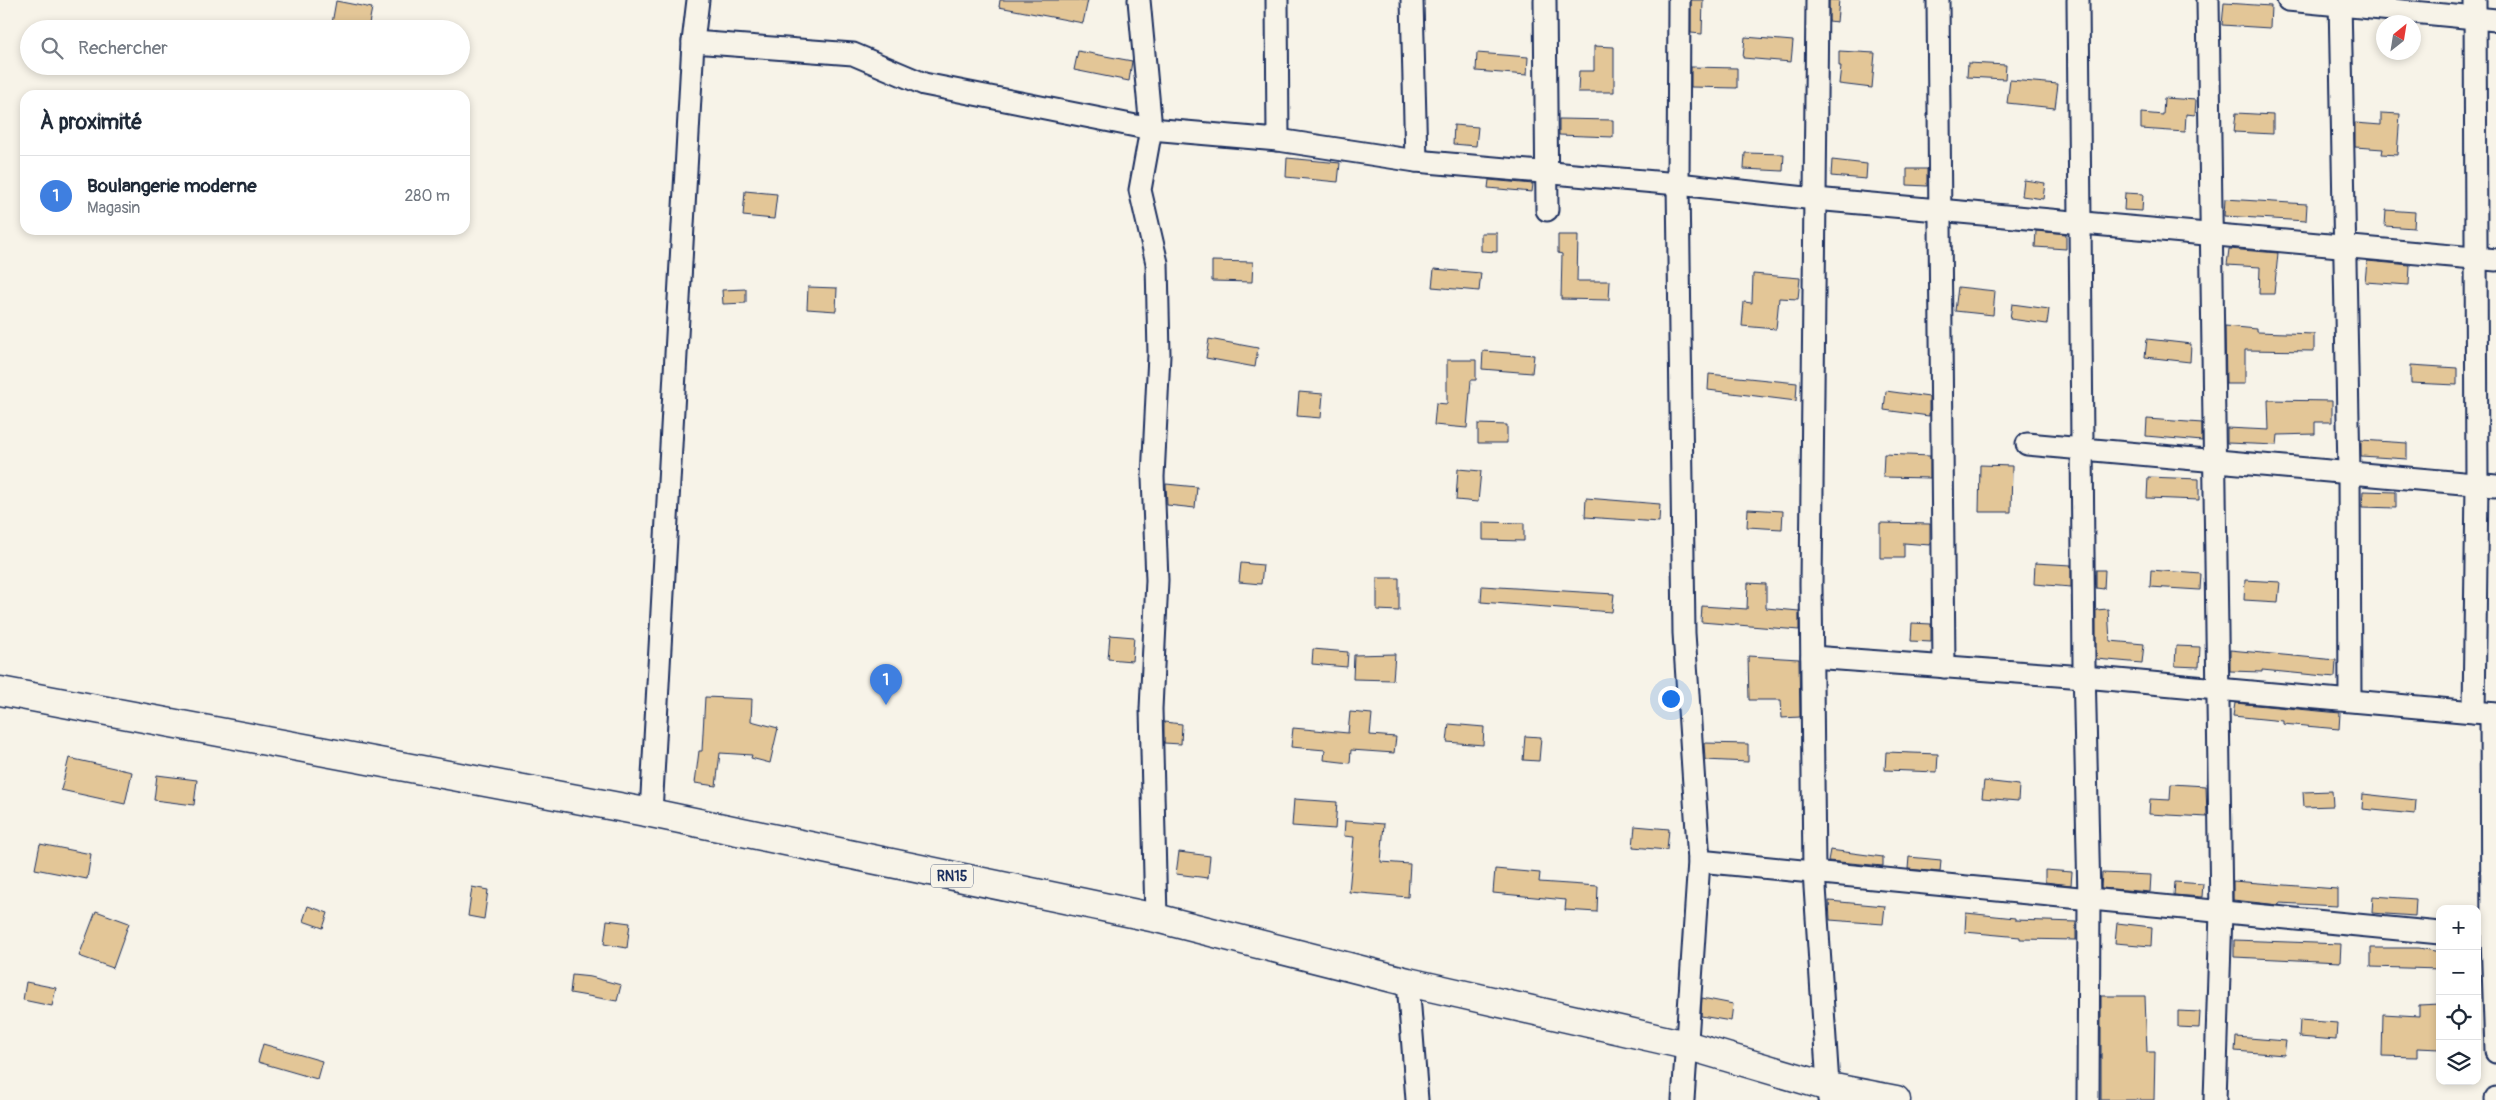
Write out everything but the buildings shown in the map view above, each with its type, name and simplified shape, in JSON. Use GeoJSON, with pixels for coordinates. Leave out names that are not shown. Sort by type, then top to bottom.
{"type":"FeatureCollection","features":[{"type":"Feature","properties":{"kind":"main road","name":"RN15"},"geometry":{"type":"LineString","coordinates":[[0,691],[651,813],[1156,918],[1408,982],[1686,1045],[1829,1094],[1896,1100]]}},
{"type":"Feature","properties":{"kind":"street"},"geometry":{"type":"LineString","coordinates":[[651,813],[693,42],[698,0]]}},
{"type":"Feature","properties":{"kind":"street"},"geometry":{"type":"LineString","coordinates":[[1139,0],[1151,129],[1140,190],[1157,263],[1159,355],[1153,477],[1157,580],[1151,709],[1156,918]]}},
{"type":"Feature","properties":{"kind":"street"},"geometry":{"type":"LineString","coordinates":[[1277,0],[1278,140]]}},
{"type":"Feature","properties":{"kind":"street"},"geometry":{"type":"LineString","coordinates":[[1412,0],[1416,161]]}},
{"type":"Feature","properties":{"kind":"street"},"geometry":{"type":"LineString","coordinates":[[1545,0],[1547,210]]}},
{"type":"Feature","properties":{"kind":"street"},"geometry":{"type":"LineString","coordinates":[[1680,0],[1678,184],[1684,633],[1699,861],[1683,1100]]}},
{"type":"Feature","properties":{"kind":"street"},"geometry":{"type":"LineString","coordinates":[[1817,0],[1812,657],[1814,872],[1829,1094]]}},
{"type":"Feature","properties":{"kind":"street"},"geometry":{"type":"LineString","coordinates":[[1938,0],[1944,667]]}},
{"type":"Feature","properties":{"kind":"street"},"geometry":{"type":"LineString","coordinates":[[2078,0],[2084,677],[2089,899],[2088,1100]]}},
{"type":"Feature","properties":{"kind":"street"},"geometry":{"type":"LineString","coordinates":[[2208,0],[2221,912],[2215,1100]]}},
{"type":"Feature","properties":{"kind":"street"},"geometry":{"type":"LineString","coordinates":[[2288,0],[2475,9],[2496,20]]}},
{"type":"Feature","properties":{"kind":"street"},"geometry":{"type":"LineString","coordinates":[[2340,2],[2349,472],[2350,700]]}},
{"type":"Feature","properties":{"kind":"street"},"geometry":{"type":"LineString","coordinates":[[2475,9],[2486,259],[2488,938],[2496,1052]]}},
{"type":"Feature","properties":{"kind":"street"},"geometry":{"type":"LineString","coordinates":[[693,42],[853,54],[924,84],[1151,129],[1278,140],[1416,161],[2486,259]]}},
{"type":"Feature","properties":{"kind":"street"},"geometry":{"type":"LineString","coordinates":[[2027,444],[2486,485]]}},
{"type":"Feature","properties":{"kind":"street"},"geometry":{"type":"LineString","coordinates":[[1812,657],[2084,677],[2487,713]]}},
{"type":"Feature","properties":{"kind":"street"},"geometry":{"type":"LineString","coordinates":[[1699,861],[2436,933]]}},
{"type":"Feature","properties":{"kind":"street"},"geometry":{"type":"LineString","coordinates":[[1408,982],[1417,1100]]}},
{"type":"Feature","properties":{"kind":"place","name":"Boulangerie moderne"},"geometry":{"type":"Point","coordinates":[886,705]}}]}
